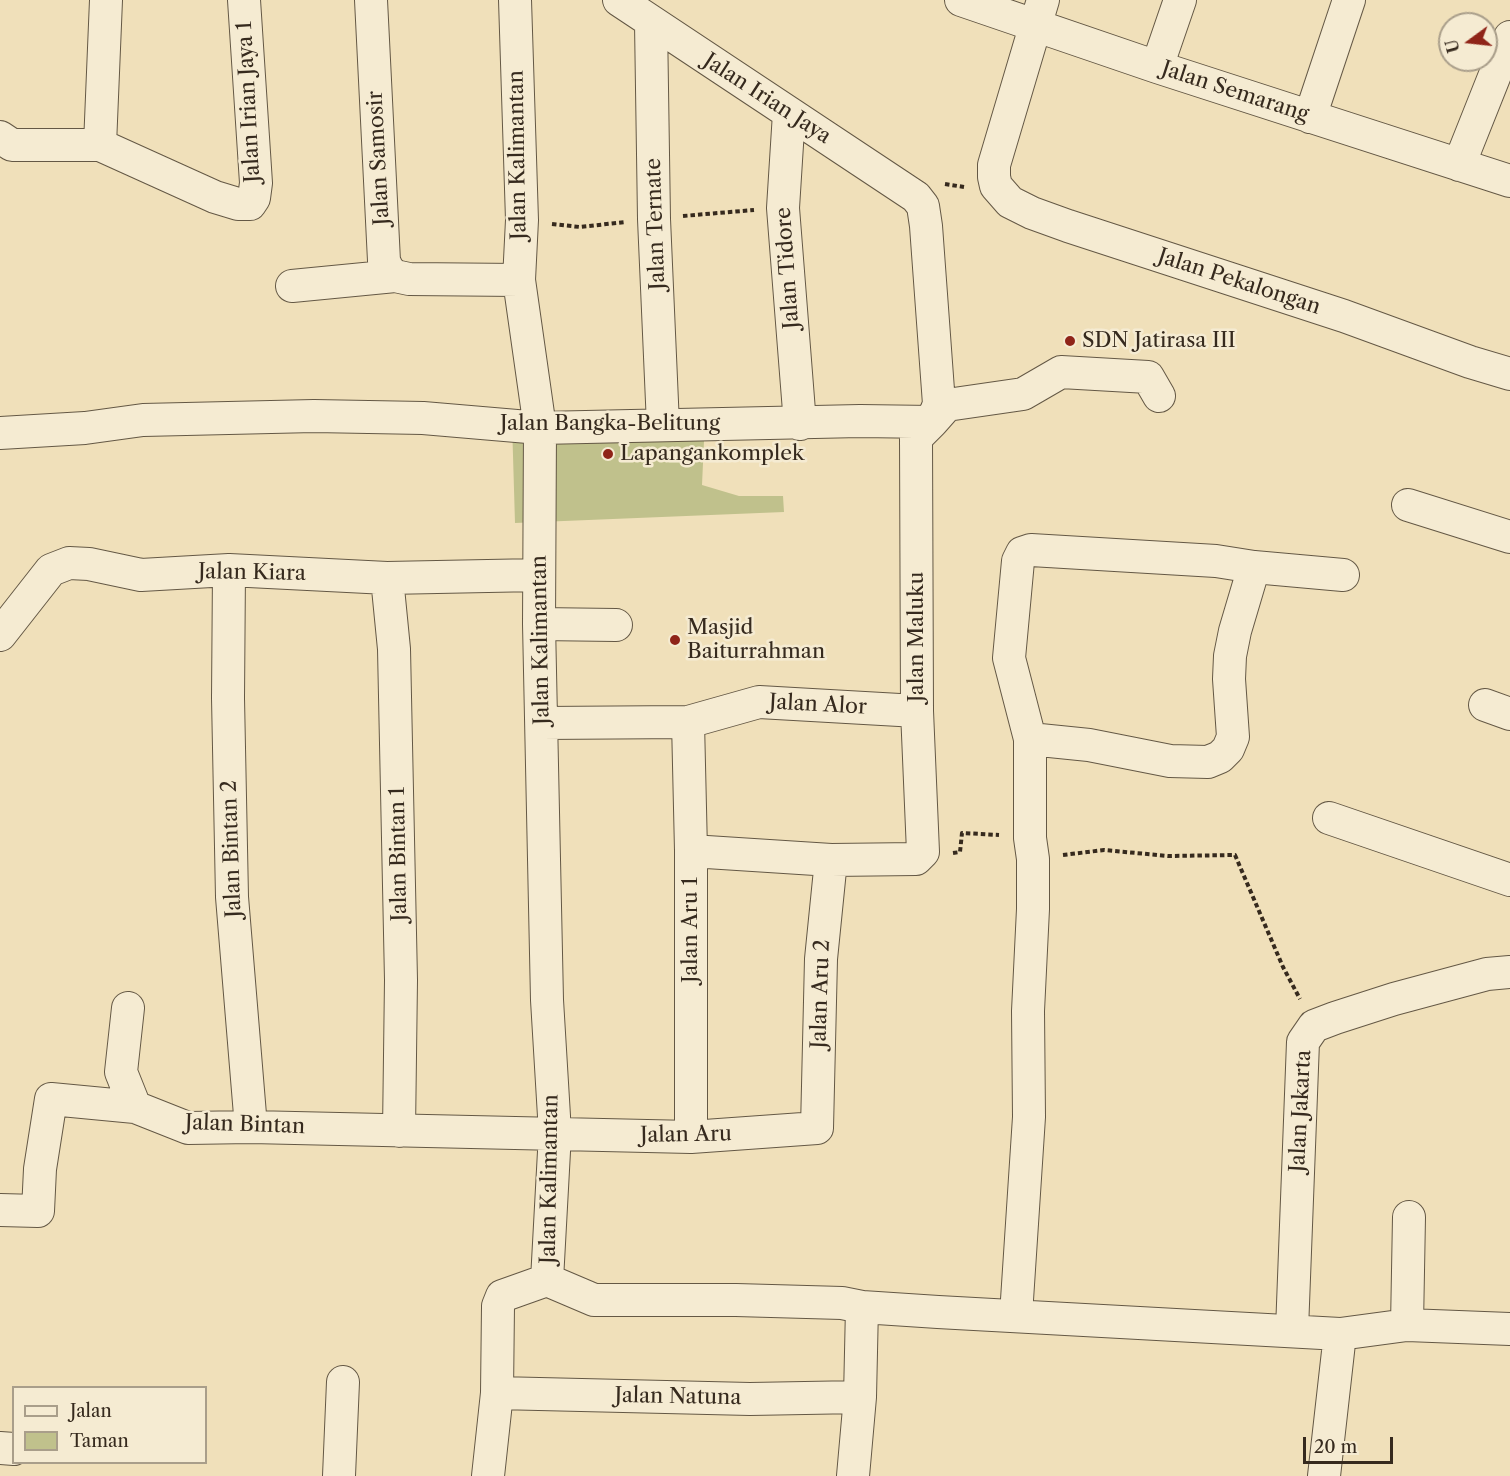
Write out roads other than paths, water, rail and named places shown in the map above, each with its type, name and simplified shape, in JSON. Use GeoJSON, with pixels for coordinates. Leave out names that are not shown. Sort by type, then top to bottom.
{"type":"FeatureCollection","features":[{"type":"Feature","properties":{"kind":"street"},"geometry":{"type":"LineString","coordinates":[[0,137],[12,145],[100,144],[106,0]]}},
{"type":"Feature","properties":{"kind":"street","name":"Jalan Irian Jaya 1"},"geometry":{"type":"LineString","coordinates":[[100,144],[215,197],[238,204],[250,204],[254,198],[255,183],[244,0]]}},
{"type":"Feature","properties":{"kind":"street","name":"Jalan Samosir"},"geometry":{"type":"LineString","coordinates":[[371,0],[384,261],[388,270],[395,276]]}},
{"type":"Feature","properties":{"kind":"street","name":"Jalan Kalimantan"},"geometry":{"type":"LineString","coordinates":[[515,0],[522,220],[519,280],[540,428],[539,624],[548,1000],[555,1133],[548,1280]]}},
{"type":"Feature","properties":{"kind":"street","name":"Jalan Irian Jaya"},"geometry":{"type":"LineString","coordinates":[[619,0],[919,201]]}},
{"type":"Feature","properties":{"kind":"street","name":"Jalan Semarang"},"geometry":{"type":"LineString","coordinates":[[961,0],[1039,13],[1157,67],[1510,181]]}},
{"type":"Feature","properties":{"kind":"street"},"geometry":{"type":"LineString","coordinates":[[1157,67],[1180,0]]}},
{"type":"Feature","properties":{"kind":"street"},"geometry":{"type":"LineString","coordinates":[[1310,117],[1349,0]]}},
{"type":"Feature","properties":{"kind":"street","name":"Jalan Pekalongan"},"geometry":{"type":"LineString","coordinates":[[1039,13],[998,179],[1010,202],[1068,226],[1344,316],[1470,362],[1510,374]]}},
{"type":"Feature","properties":{"kind":"street","name":"Jalan Ternate"},"geometry":{"type":"LineString","coordinates":[[651,23],[654,219],[663,425]]}},
{"type":"Feature","properties":{"kind":"street"},"geometry":{"type":"LineString","coordinates":[[1459,165],[1510,37]]}},
{"type":"Feature","properties":{"kind":"street","name":"Jalan Tidore"},"geometry":{"type":"LineString","coordinates":[[789,113],[783,208],[800,424]]}},
{"type":"Feature","properties":{"kind":"street","name":"Jalan Maluku"},"geometry":{"type":"LineString","coordinates":[[831,860],[916,859],[923,852],[916,711],[916,438],[932,422],[939,404],[926,226],[919,201]]}},
{"type":"Feature","properties":{"kind":"street"},"geometry":{"type":"LineString","coordinates":[[292,286],[395,276],[431,281],[519,280]]}},
{"type":"Feature","properties":{"kind":"street"},"geometry":{"type":"LineString","coordinates":[[932,422],[947,405],[1023,394],[1061,372],[1148,377],[1159,396]]}},
{"type":"Feature","properties":{"kind":"street","name":"Jalan Bangka-Belitung"},"geometry":{"type":"LineString","coordinates":[[0,433],[85,428],[143,420],[314,417],[423,418],[540,428],[860,421],[932,422]]}},
{"type":"Feature","properties":{"kind":"street"},"geometry":{"type":"LineString","coordinates":[[1408,505],[1510,537]]}},
{"type":"Feature","properties":{"kind":"street"},"geometry":{"type":"LineString","coordinates":[[1016,1315],[1029,1117],[1028,1011],[1033,909],[1030,739],[1010,658],[1018,561],[1022,553],[1031,550],[1216,561],[1254,567],[1343,575]]}},
{"type":"Feature","properties":{"kind":"street","name":"Jalan Kiara"},"geometry":{"type":"LineString","coordinates":[[0,635],[51,570],[69,563],[89,564],[141,574],[229,570],[387,578],[538,575]]}},
{"type":"Feature","properties":{"kind":"street"},"geometry":{"type":"LineString","coordinates":[[1030,739],[1089,745],[1170,761],[1208,762],[1220,757],[1228,749],[1233,737],[1229,679],[1230,656],[1254,567]]}},
{"type":"Feature","properties":{"kind":"street","name":"Jalan Bintan 2"},"geometry":{"type":"LineString","coordinates":[[229,570],[228,698],[232,897],[251,1127]]}},
{"type":"Feature","properties":{"kind":"street","name":"Jalan Bintan 1"},"geometry":{"type":"LineString","coordinates":[[387,578],[395,672],[401,980],[399,1131]]}},
{"type":"Feature","properties":{"kind":"street"},"geometry":{"type":"LineString","coordinates":[[539,624],[616,626]]}},
{"type":"Feature","properties":{"kind":"street","name":"Jalan Alor"},"geometry":{"type":"LineString","coordinates":[[542,723],[688,722],[759,702],[916,711]]}},
{"type":"Feature","properties":{"kind":"street","name":"Jalan Aru 1"},"geometry":{"type":"LineString","coordinates":[[688,722],[691,851],[691,1137]]}},
{"type":"Feature","properties":{"kind":"street"},"geometry":{"type":"LineString","coordinates":[[1329,818],[1510,880]]}},
{"type":"Feature","properties":{"kind":"street"},"geometry":{"type":"LineString","coordinates":[[691,851],[831,860]]}},
{"type":"Feature","properties":{"kind":"street","name":"Jalan Aru 2"},"geometry":{"type":"LineString","coordinates":[[817,1128],[820,959],[831,860]]}},
{"type":"Feature","properties":{"kind":"street","name":"Jalan Jakarta"},"geometry":{"type":"LineString","coordinates":[[1292,1330],[1303,1042],[1314,1026],[1335,1018],[1476,977],[1510,972]]}},
{"type":"Feature","properties":{"kind":"street"},"geometry":{"type":"LineString","coordinates":[[128,1008],[121,1072],[135,1107]]}},
{"type":"Feature","properties":{"kind":"street","name":"Jalan Bintan"},"geometry":{"type":"LineString","coordinates":[[0,1210],[38,1211],[40,1169],[51,1099],[135,1107],[188,1128],[251,1127],[555,1133]]}},
{"type":"Feature","properties":{"kind":"street","name":"Jalan Aru"},"geometry":{"type":"LineString","coordinates":[[555,1133],[691,1137],[817,1128]]}},
{"type":"Feature","properties":{"kind":"street"},"geometry":{"type":"LineString","coordinates":[[1407,1325],[1409,1217]]}},
{"type":"Feature","properties":{"kind":"street"},"geometry":{"type":"LineString","coordinates":[[488,1476],[497,1393],[498,1306],[502,1296],[548,1280],[594,1300],[842,1303],[861,1307],[1340,1334],[1407,1325],[1510,1329]]}},
{"type":"Feature","properties":{"kind":"street"},"geometry":{"type":"LineString","coordinates":[[854,1476],[860,1397],[861,1307]]}},
{"type":"Feature","properties":{"kind":"street"},"geometry":{"type":"LineString","coordinates":[[1324,1476],[1340,1334]]}},
{"type":"Feature","properties":{"kind":"street"},"geometry":{"type":"LineString","coordinates":[[339,1476],[343,1382]]}},
{"type":"Feature","properties":{"kind":"street","name":"Jalan Natuna"},"geometry":{"type":"LineString","coordinates":[[497,1393],[750,1399],[860,1397]]}},
{"type":"Feature","properties":{"kind":"place","name":"SDN Jatirasa III"},"geometry":{"type":"Point","coordinates":[1070,341]}},
{"type":"Feature","properties":{"kind":"place","name":"Lapangankomplek"},"geometry":{"type":"Point","coordinates":[608,454]}},
{"type":"Feature","properties":{"kind":"place","name":"Masjid Baiturrahman"},"geometry":{"type":"Point","coordinates":[675,640]}}]}
